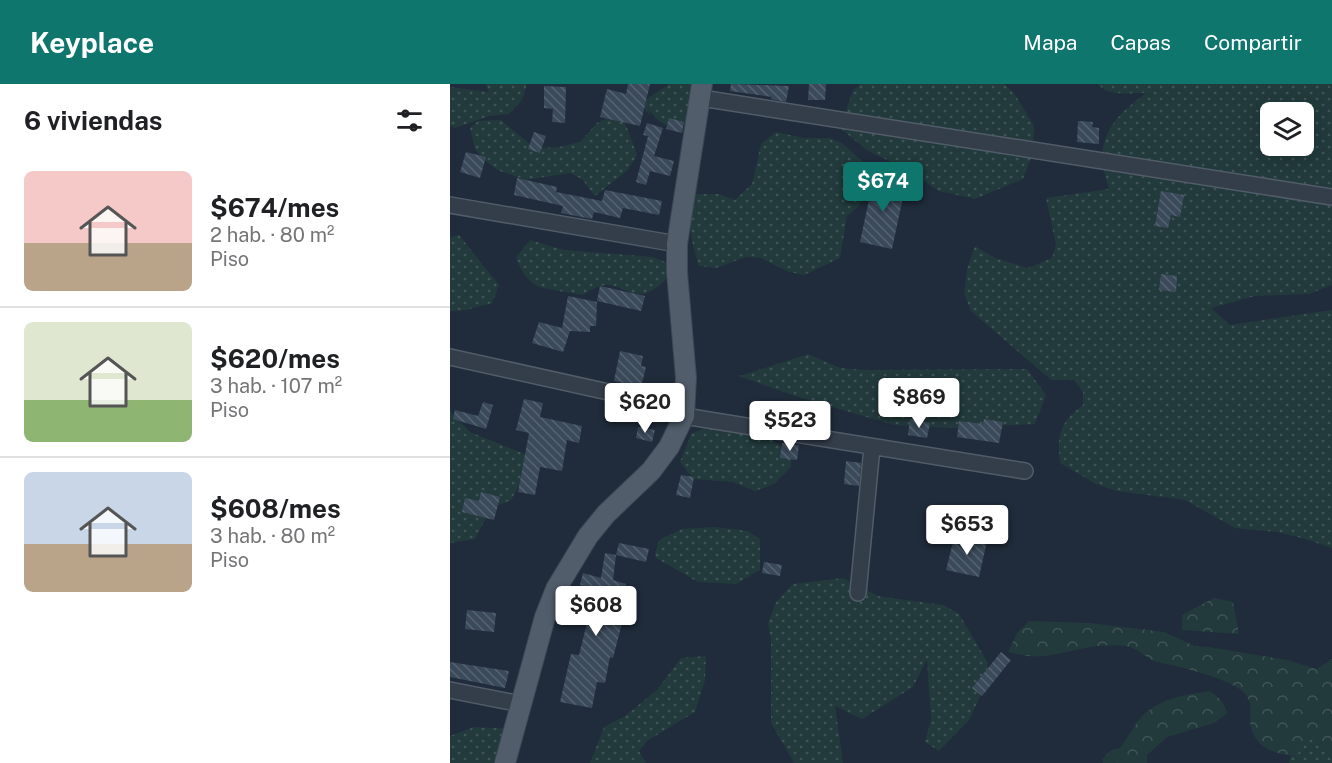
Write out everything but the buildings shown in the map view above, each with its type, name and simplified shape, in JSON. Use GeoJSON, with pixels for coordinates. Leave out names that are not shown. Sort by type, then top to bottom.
{"type":"FeatureCollection","features":[{"type":"Feature","properties":{"kind":"main road"},"geometry":{"type":"LineString","coordinates":[[505,763],[545,617],[564,575],[588,536],[657,464],[669,447],[684,412],[686,378],[677,272],[677,244],[702,91]]}},
{"type":"Feature","properties":{"kind":"street"},"geometry":{"type":"LineString","coordinates":[[702,91],[1332,197]]}},
{"type":"Feature","properties":{"kind":"street"},"geometry":{"type":"LineString","coordinates":[[450,205],[677,244]]}},
{"type":"Feature","properties":{"kind":"street"},"geometry":{"type":"LineString","coordinates":[[450,357],[684,412],[872,447],[1025,471]]}},
{"type":"Feature","properties":{"kind":"street"},"geometry":{"type":"LineString","coordinates":[[858,593],[872,447]]}},
{"type":"Feature","properties":{"kind":"street"},"geometry":{"type":"LineString","coordinates":[[450,690],[521,704]]}},
{"type":"Feature","properties":{"kind":"green space"},"geometry":{"type":"Polygon","coordinates":[[[485,84],[527,84],[522,100],[509,114],[489,116],[455,128],[450,126],[450,87],[489,92],[485,84]]]}},
{"type":"Feature","properties":{"kind":"green space"},"geometry":{"type":"Polygon","coordinates":[[[669,84],[696,84],[714,107],[680,125],[665,124],[649,110],[650,115],[643,107],[648,98],[669,84]]]}},
{"type":"Feature","properties":{"kind":"green space"},"geometry":{"type":"Polygon","coordinates":[[[860,84],[1004,84],[1014,93],[1034,126],[1033,152],[1023,179],[975,199],[939,191],[902,167],[868,151],[840,128],[853,90],[860,84]]]}},
{"type":"Feature","properties":{"kind":"green space"},"geometry":{"type":"Polygon","coordinates":[[[1098,84],[1332,84],[1332,285],[1309,294],[1255,296],[1211,308],[1230,325],[1332,310],[1332,548],[1277,532],[1235,528],[1185,500],[1117,491],[1096,484],[1060,463],[1061,430],[1069,418],[1083,405],[1083,392],[1074,380],[1051,380],[971,311],[964,294],[967,269],[975,246],[995,258],[1028,268],[1052,258],[1056,245],[1046,198],[1109,189],[1102,161],[1106,136],[1122,113],[1146,93],[1108,91],[1098,84]]]}},
{"type":"Feature","properties":{"kind":"green space"},"geometry":{"type":"Polygon","coordinates":[[[617,113],[626,125],[637,155],[628,170],[595,196],[582,179],[570,173],[526,180],[497,170],[475,149],[470,128],[478,121],[501,120],[531,145],[539,148],[559,147],[580,142],[597,123],[617,113]]]}},
{"type":"Feature","properties":{"kind":"green space"},"geometry":{"type":"Polygon","coordinates":[[[776,132],[804,138],[830,138],[842,143],[864,163],[865,193],[860,204],[847,216],[840,258],[804,275],[789,272],[761,258],[746,257],[716,268],[699,266],[691,230],[693,194],[719,194],[735,200],[752,184],[761,144],[776,132]]]}},
{"type":"Feature","properties":{"kind":"green space"},"geometry":{"type":"Polygon","coordinates":[[[459,235],[499,285],[492,303],[466,310],[450,311],[450,237],[459,235]]]}},
{"type":"Feature","properties":{"kind":"green space"},"geometry":{"type":"Polygon","coordinates":[[[530,240],[564,250],[653,257],[668,263],[669,277],[652,290],[638,294],[611,285],[594,288],[583,295],[544,288],[535,285],[529,279],[517,261],[516,257],[530,240]]]}},
{"type":"Feature","properties":{"kind":"green space"},"geometry":{"type":"Polygon","coordinates":[[[808,354],[840,368],[867,370],[1027,369],[1046,395],[1035,424],[951,428],[894,425],[795,396],[733,374],[740,376],[808,354]]]}},
{"type":"Feature","properties":{"kind":"green space"},"geometry":{"type":"Polygon","coordinates":[[[450,411],[470,432],[527,455],[528,469],[511,500],[491,508],[475,539],[450,543],[450,411]]]}},
{"type":"Feature","properties":{"kind":"green space"},"geometry":{"type":"Polygon","coordinates":[[[705,428],[749,428],[761,432],[791,454],[791,467],[774,484],[755,491],[733,482],[693,479],[680,462],[691,434],[705,428]]]}},
{"type":"Feature","properties":{"kind":"green space"},"geometry":{"type":"Polygon","coordinates":[[[714,527],[748,531],[760,539],[760,570],[736,584],[698,582],[656,558],[659,540],[682,529],[714,527]]]}},
{"type":"Feature","properties":{"kind":"green space"},"geometry":{"type":"Polygon","coordinates":[[[843,578],[878,596],[943,605],[959,614],[988,663],[984,688],[969,720],[939,751],[925,742],[931,719],[927,659],[913,687],[862,719],[835,706],[843,763],[794,763],[771,723],[771,641],[768,623],[776,602],[793,584],[843,578]]]}},
{"type":"Feature","properties":{"kind":"green space"},"geometry":{"type":"Polygon","coordinates":[[[1214,598],[1233,602],[1239,634],[1182,630],[1182,615],[1214,598]]]}},
{"type":"Feature","properties":{"kind":"green space"},"geometry":{"type":"Polygon","coordinates":[[[1029,621],[1090,623],[1164,632],[1195,646],[1287,660],[1317,669],[1332,659],[1332,749],[1306,737],[1297,756],[1270,750],[1259,743],[1252,731],[1250,703],[1243,692],[1227,682],[1208,675],[1154,661],[1130,647],[1098,646],[1044,656],[1008,652],[1017,633],[1029,621]]]}},
{"type":"Feature","properties":{"kind":"green space"},"geometry":{"type":"Polygon","coordinates":[[[706,656],[705,680],[695,712],[647,741],[639,751],[646,763],[590,763],[604,727],[625,716],[657,690],[681,658],[706,656]]]}},
{"type":"Feature","properties":{"kind":"green space"},"geometry":{"type":"Polygon","coordinates":[[[1332,681],[1332,763],[1289,763],[1294,739],[1332,681]]]}},
{"type":"Feature","properties":{"kind":"green space"},"geometry":{"type":"Polygon","coordinates":[[[1210,691],[1221,700],[1228,713],[1214,723],[1167,737],[1147,755],[1147,763],[1103,763],[1102,759],[1111,750],[1120,748],[1142,716],[1149,710],[1174,698],[1210,691]]]}},
{"type":"Feature","properties":{"kind":"green space"},"geometry":{"type":"Polygon","coordinates":[[[474,727],[514,729],[509,763],[450,763],[450,736],[474,727]]]}}]}
